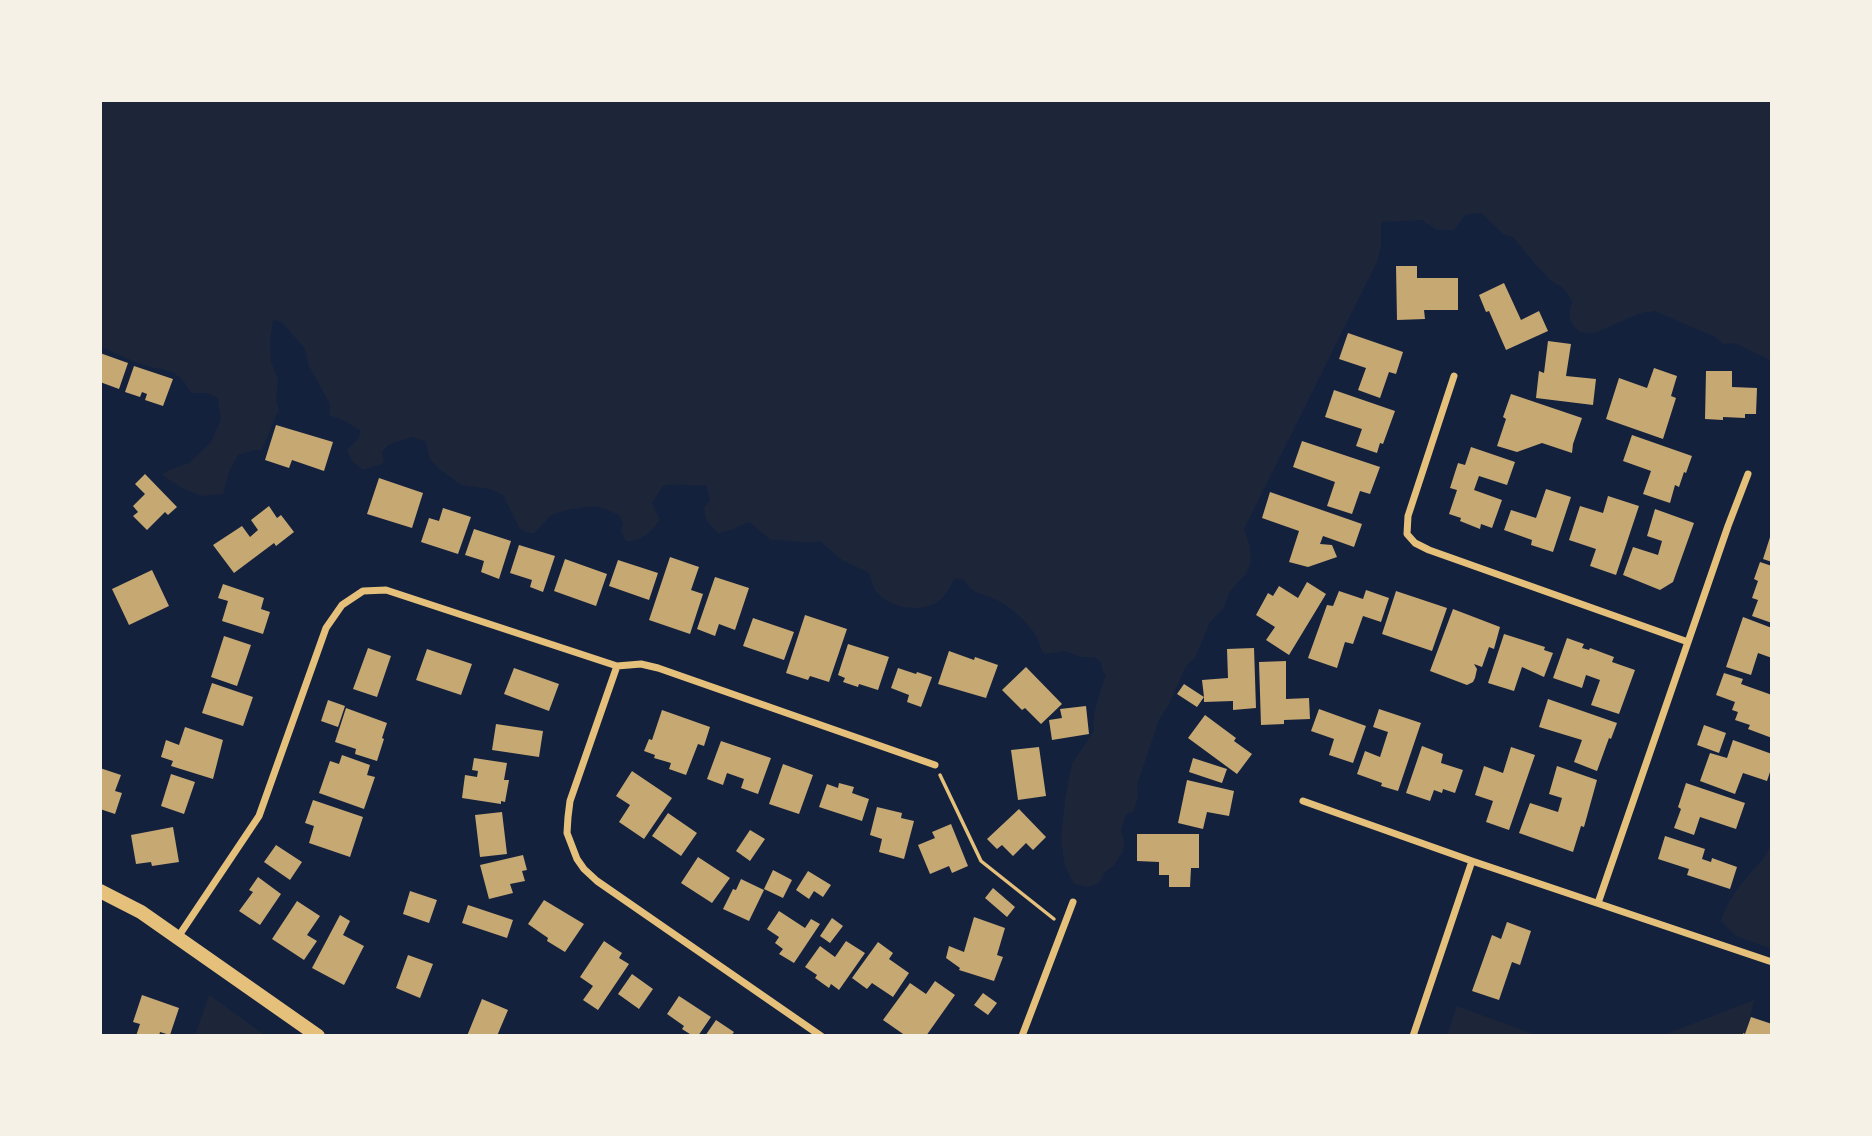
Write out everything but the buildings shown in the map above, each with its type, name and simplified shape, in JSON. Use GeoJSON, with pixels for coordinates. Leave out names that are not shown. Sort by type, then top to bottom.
{"type":"FeatureCollection","features":[{"type":"Feature","properties":{"kind":"main road"},"geometry":{"type":"LineString","coordinates":[[100,891],[141,912],[317,1036]]}},
{"type":"Feature","properties":{"kind":"street"},"geometry":{"type":"LineString","coordinates":[[1454,376],[1408,516],[1407,534],[1415,543],[1442,555],[1688,642]]}},
{"type":"Feature","properties":{"kind":"street"},"geometry":{"type":"LineString","coordinates":[[1598,903],[1748,474]]}},
{"type":"Feature","properties":{"kind":"street"},"geometry":{"type":"LineString","coordinates":[[178,937],[259,816],[326,628],[342,605],[363,591],[386,590],[617,666],[641,664],[658,668],[935,765]]}},
{"type":"Feature","properties":{"kind":"street"},"geometry":{"type":"LineString","coordinates":[[617,666],[570,801],[567,834],[577,859],[597,881],[821,1036]]}},
{"type":"Feature","properties":{"kind":"street"},"geometry":{"type":"LineString","coordinates":[[1303,801],[1772,962]]}},
{"type":"Feature","properties":{"kind":"street"},"geometry":{"type":"LineString","coordinates":[[1413,1036],[1472,861]]}},
{"type":"Feature","properties":{"kind":"street"},"geometry":{"type":"LineString","coordinates":[[1022,1036],[1073,902]]}},
{"type":"Feature","properties":{"kind":"path"},"geometry":{"type":"LineString","coordinates":[[935,765],[981,861],[1063,927]]}},
{"type":"Feature","properties":{"kind":"shaded area"},"geometry":{"type":"Polygon","coordinates":[[[100,100],[1772,100],[1772,361],[1735,343],[1723,344],[1715,337],[1655,311],[1640,313],[1595,333],[1581,332],[1574,327],[1570,319],[1573,302],[1563,288],[1550,280],[1513,237],[1503,234],[1481,213],[1465,215],[1454,230],[1437,230],[1422,220],[1381,222],[1381,245],[1377,262],[1244,529],[1250,547],[1251,562],[1246,574],[1230,591],[1223,609],[1210,622],[1195,658],[1186,666],[1159,720],[1137,785],[1138,796],[1134,811],[1126,814],[1121,830],[1123,851],[1099,883],[1088,887],[1074,884],[1065,866],[1061,841],[1072,764],[1094,731],[1095,710],[1106,675],[1101,662],[1094,657],[1080,657],[1066,651],[1045,654],[1031,628],[1018,615],[997,600],[975,591],[964,580],[955,578],[944,596],[932,605],[914,608],[896,605],[880,596],[874,589],[869,573],[842,560],[820,541],[771,540],[749,522],[718,533],[706,520],[704,508],[710,499],[706,485],[663,486],[652,503],[660,520],[650,532],[637,540],[626,541],[621,531],[623,523],[619,515],[598,507],[558,513],[548,518],[532,534],[520,529],[503,495],[490,489],[461,485],[438,468],[430,459],[425,441],[411,437],[388,445],[382,452],[384,463],[363,470],[353,462],[347,450],[359,438],[360,430],[329,415],[329,402],[308,364],[305,349],[282,322],[273,320],[271,362],[278,379],[276,400],[279,411],[261,450],[238,455],[229,472],[223,494],[201,496],[162,475],[189,463],[211,442],[221,420],[218,398],[207,393],[191,393],[186,384],[170,371],[141,364],[100,347],[100,100]]]}},
{"type":"Feature","properties":{"kind":"shaded area"},"geometry":{"type":"Polygon","coordinates":[[[1772,841],[1772,949],[1736,936],[1721,921],[1733,896],[1763,858],[1772,841]]]}},
{"type":"Feature","properties":{"kind":"shaded area"},"geometry":{"type":"Polygon","coordinates":[[[209,995],[266,1036],[195,1036],[209,995]]]}},
{"type":"Feature","properties":{"kind":"shaded area"},"geometry":{"type":"Polygon","coordinates":[[[1754,1000],[1746,1036],[1661,1036],[1754,1000]]]}},
{"type":"Feature","properties":{"kind":"shaded area"},"geometry":{"type":"Polygon","coordinates":[[[1457,1006],[1538,1036],[1447,1036],[1457,1006]]]}}]}
